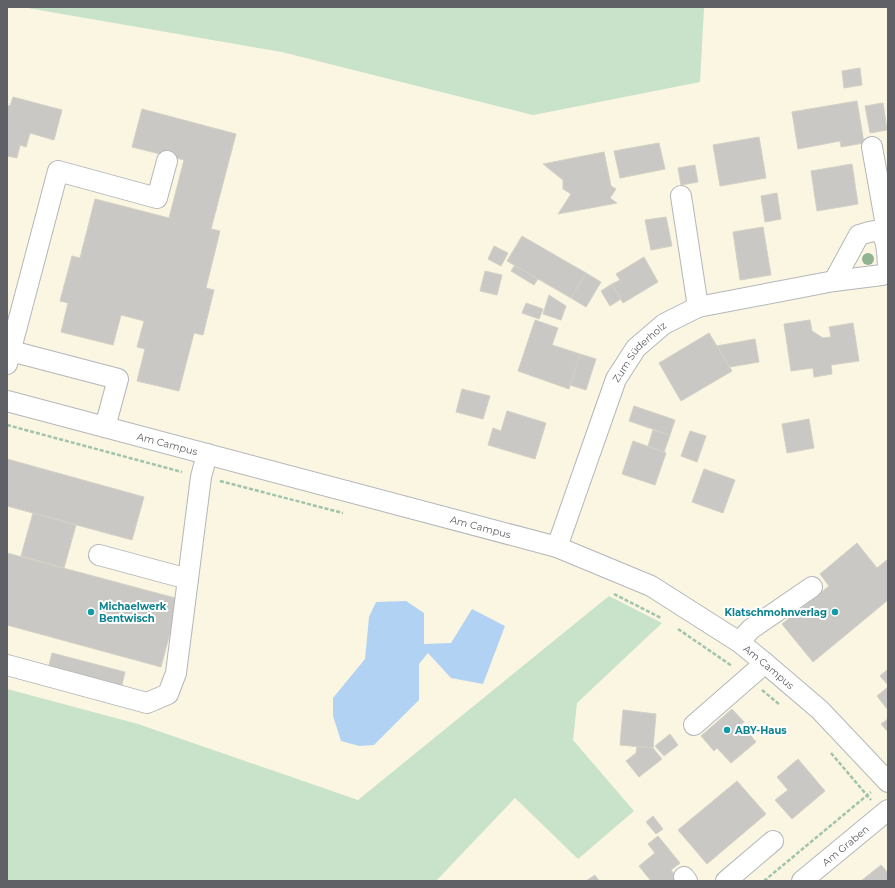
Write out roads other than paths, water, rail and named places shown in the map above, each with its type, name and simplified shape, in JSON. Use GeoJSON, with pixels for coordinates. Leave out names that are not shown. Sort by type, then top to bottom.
{"type":"FeatureCollection","features":[{"type":"Feature","properties":{"kind":"street"},"geometry":{"type":"LineString","coordinates":[[872,147],[885,220],[882,234]]}},
{"type":"Feature","properties":{"kind":"street"},"geometry":{"type":"LineString","coordinates":[[105,427],[118,379],[9,358],[58,171],[157,198],[167,161]]}},
{"type":"Feature","properties":{"kind":"street"},"geometry":{"type":"LineString","coordinates":[[681,196],[698,307]]}},
{"type":"Feature","properties":{"kind":"street"},"geometry":{"type":"LineString","coordinates":[[834,281],[859,235],[876,231],[882,234],[885,239],[888,265]]}},
{"type":"Feature","properties":{"kind":"street","name":"Zum Süderholz"},"geometry":{"type":"LineString","coordinates":[[557,547],[616,379],[636,348],[658,329],[664,324],[698,307],[834,281],[882,274],[887,273],[888,269]]}},
{"type":"Feature","properties":{"kind":"street","name":"Am Campus"},"geometry":{"type":"LineString","coordinates":[[7,401],[557,547],[651,586],[739,642],[765,663],[820,710],[887,781]]}},
{"type":"Feature","properties":{"kind":"street"},"geometry":{"type":"LineString","coordinates":[[7,665],[148,703],[168,694],[176,673],[201,476],[206,454]]}},
{"type":"Feature","properties":{"kind":"street"},"geometry":{"type":"LineString","coordinates":[[99,554],[188,579]]}},
{"type":"Feature","properties":{"kind":"street"},"geometry":{"type":"LineString","coordinates":[[739,642],[751,629],[812,587]]}},
{"type":"Feature","properties":{"kind":"street"},"geometry":{"type":"LineString","coordinates":[[694,725],[765,663]]}},
{"type":"Feature","properties":{"kind":"street","name":"Am Graben"},"geometry":{"type":"LineString","coordinates":[[815,877],[885,812]]}},
{"type":"Feature","properties":{"kind":"street"},"geometry":{"type":"LineString","coordinates":[[726,881],[773,841]]}},
{"type":"Feature","properties":{"kind":"water"},"geometry":{"type":"Polygon","coordinates":[[[406,601],[424,613],[424,644],[451,643],[472,609],[505,626],[483,684],[451,678],[428,653],[419,664],[419,700],[374,745],[359,746],[341,741],[333,716],[333,698],[365,659],[369,617],[376,602],[406,601]]]}},
{"type":"Feature","properties":{"kind":"place","name":"Michaelwerk Bentwisch"},"geometry":{"type":"Point","coordinates":[91,612]}},
{"type":"Feature","properties":{"kind":"place","name":"Klatschmohnverlag"},"geometry":{"type":"Point","coordinates":[835,612]}},
{"type":"Feature","properties":{"kind":"place","name":"ABY-Haus"},"geometry":{"type":"Point","coordinates":[727,730]}}]}
